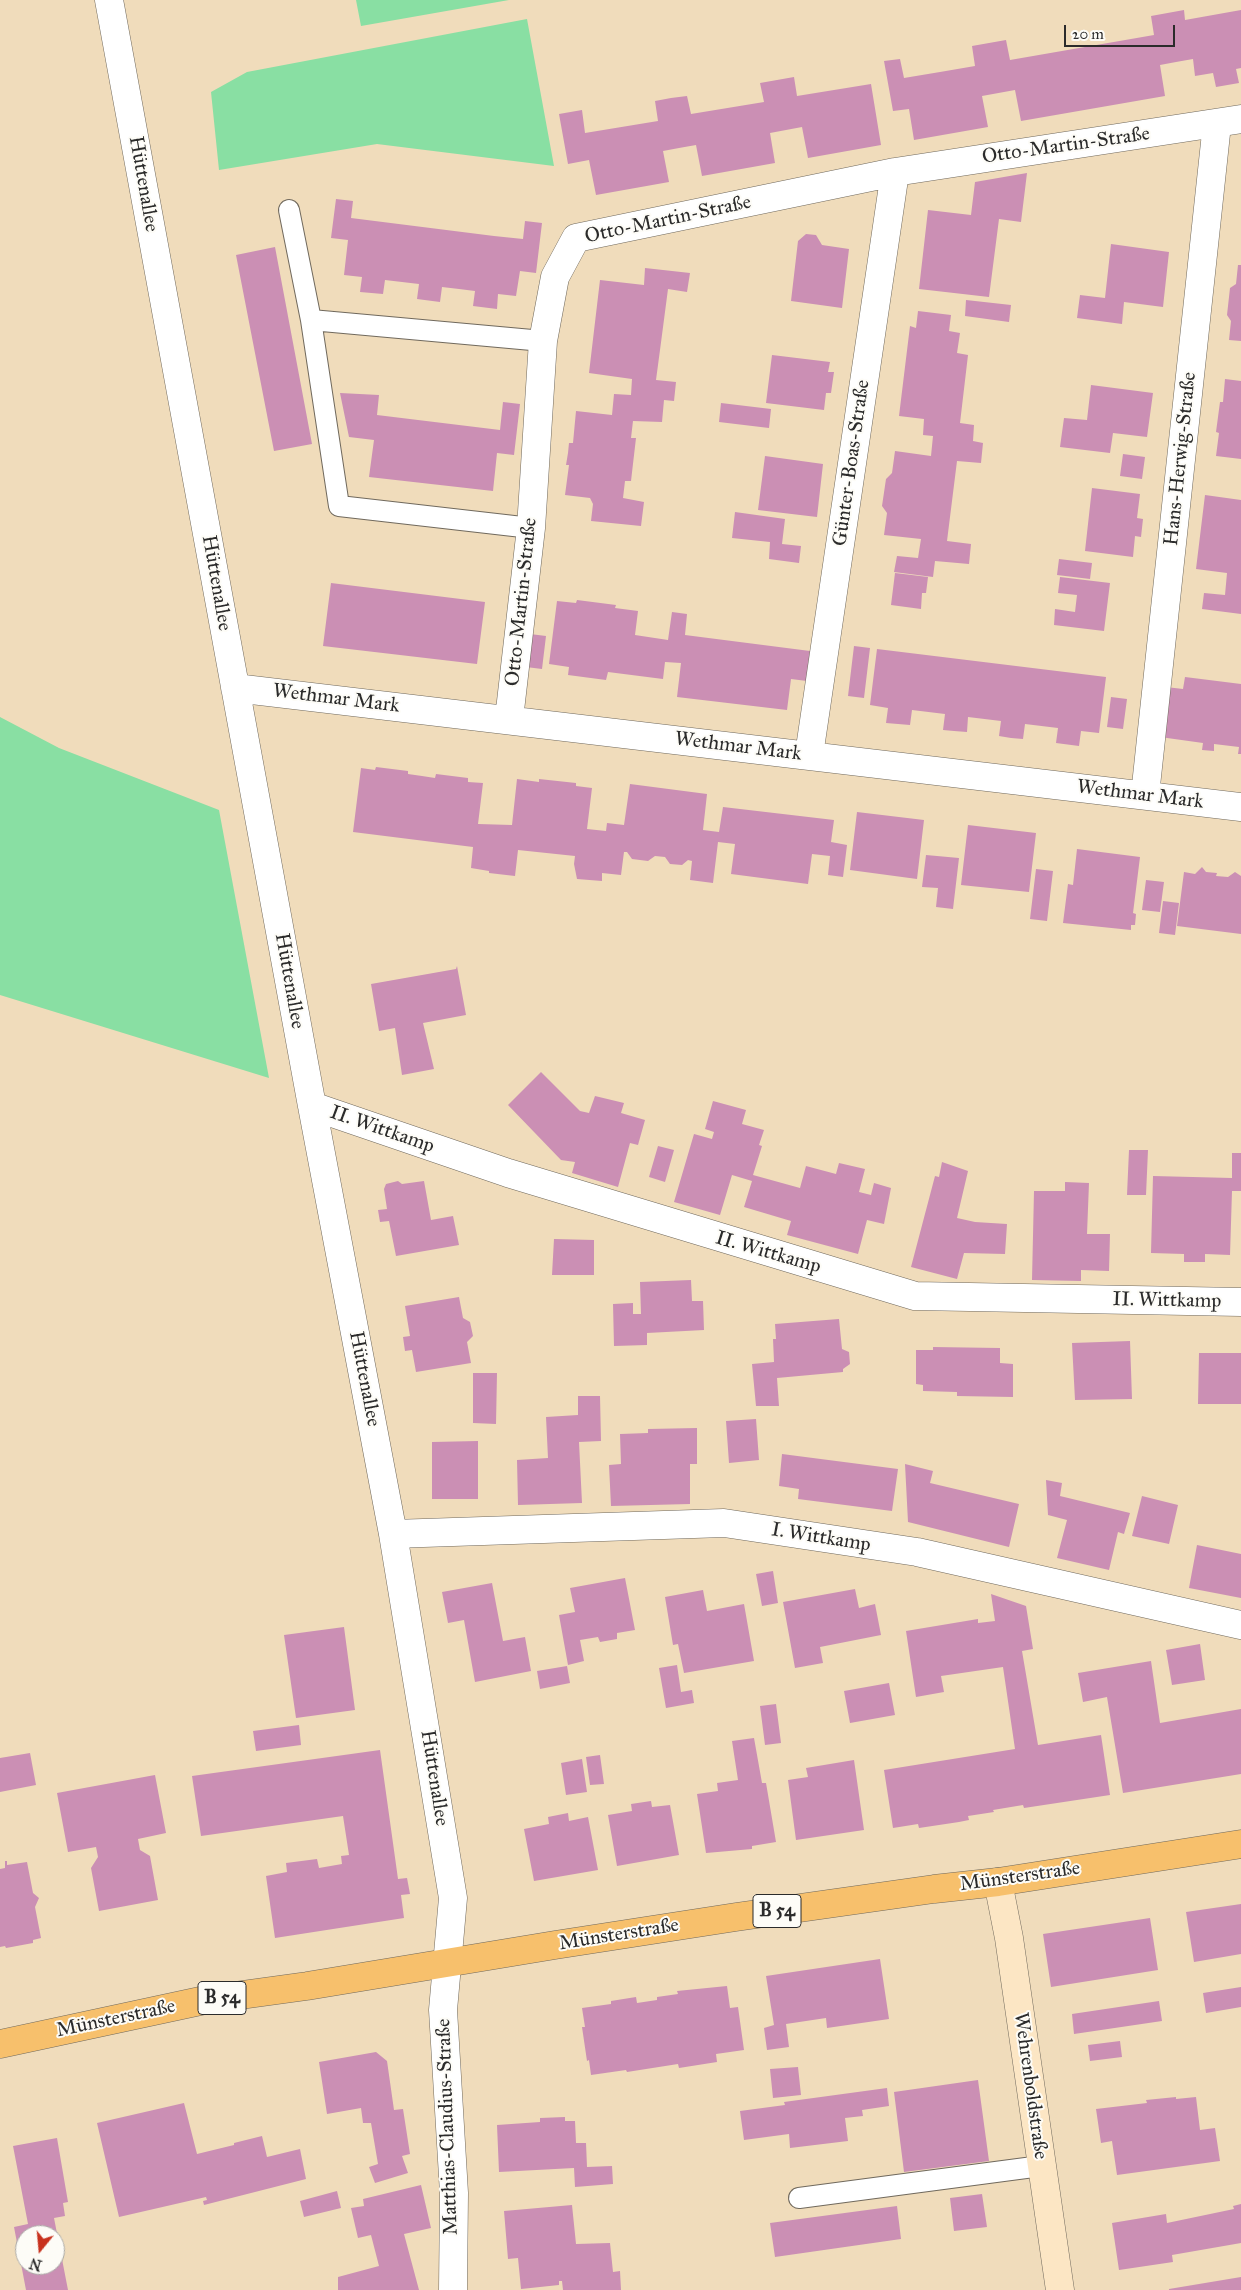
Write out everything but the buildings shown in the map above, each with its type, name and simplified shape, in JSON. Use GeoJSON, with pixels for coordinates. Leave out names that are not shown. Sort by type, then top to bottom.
{"type":"FeatureCollection","features":[{"type":"Feature","properties":{"kind":"main road","name":"Münsterstraße"},"geometry":{"type":"LineString","coordinates":[[0,2044],[205,2000],[307,1986],[736,1917],[934,1889],[998,1882],[1241,1844]]}},
{"type":"Feature","properties":{"kind":"street","name":"Hüttenallee"},"geometry":{"type":"LineString","coordinates":[[109,0],[312,1106],[393,1534],[453,1898],[446,1963]]}},
{"type":"Feature","properties":{"kind":"street","name":"Otto-Martin-Straße"},"geometry":{"type":"LineString","coordinates":[[509,719],[531,528],[543,340],[555,277],[576,238],[895,172],[1229,121]]}},
{"type":"Feature","properties":{"kind":"street","name":"Hans-Herwig-Straße"},"geometry":{"type":"LineString","coordinates":[[1145,795],[1229,121]]}},
{"type":"Feature","properties":{"kind":"street","name":"Günter-Boas-Straße"},"geometry":{"type":"LineString","coordinates":[[809,755],[895,172]]}},
{"type":"Feature","properties":{"kind":"street","name":"Wethmar Mark"},"geometry":{"type":"LineString","coordinates":[[235,688],[1241,807]]}},
{"type":"Feature","properties":{"kind":"street","name":"II. Wittkamp"},"geometry":{"type":"LineString","coordinates":[[312,1106],[508,1173],[915,1296],[1241,1302]]}},
{"type":"Feature","properties":{"kind":"street","name":"I. Wittkamp"},"geometry":{"type":"LineString","coordinates":[[393,1534],[724,1523],[916,1552],[1241,1626]]}},
{"type":"Feature","properties":{"kind":"street","name":"Wehrenboldstraße"},"geometry":{"type":"LineString","coordinates":[[998,1882],[1009,1938],[1060,2290]]}},
{"type":"Feature","properties":{"kind":"street","name":"Matthias-Claudius-Straße"},"geometry":{"type":"LineString","coordinates":[[446,1963],[443,2010],[454,2193],[453,2290]]}},
{"type":"Feature","properties":{"kind":"lane"},"geometry":{"type":"LineString","coordinates":[[289,210],[311,320],[338,506],[531,528]]}},
{"type":"Feature","properties":{"kind":"lane"},"geometry":{"type":"LineString","coordinates":[[311,320],[543,340]]}},
{"type":"Feature","properties":{"kind":"lane"},"geometry":{"type":"LineString","coordinates":[[799,2198],[1041,2166]]}},
{"type":"Feature","properties":{"kind":"green space"},"geometry":{"type":"Polygon","coordinates":[[[356,0],[509,0],[361,26],[356,0]]]}},
{"type":"Feature","properties":{"kind":"green space"},"geometry":{"type":"Polygon","coordinates":[[[527,19],[554,166],[377,144],[219,170],[211,92],[247,72],[527,19]]]}},
{"type":"Feature","properties":{"kind":"green space"},"geometry":{"type":"Polygon","coordinates":[[[0,717],[59,748],[219,810],[269,1078],[0,995],[0,717]]]}}]}
